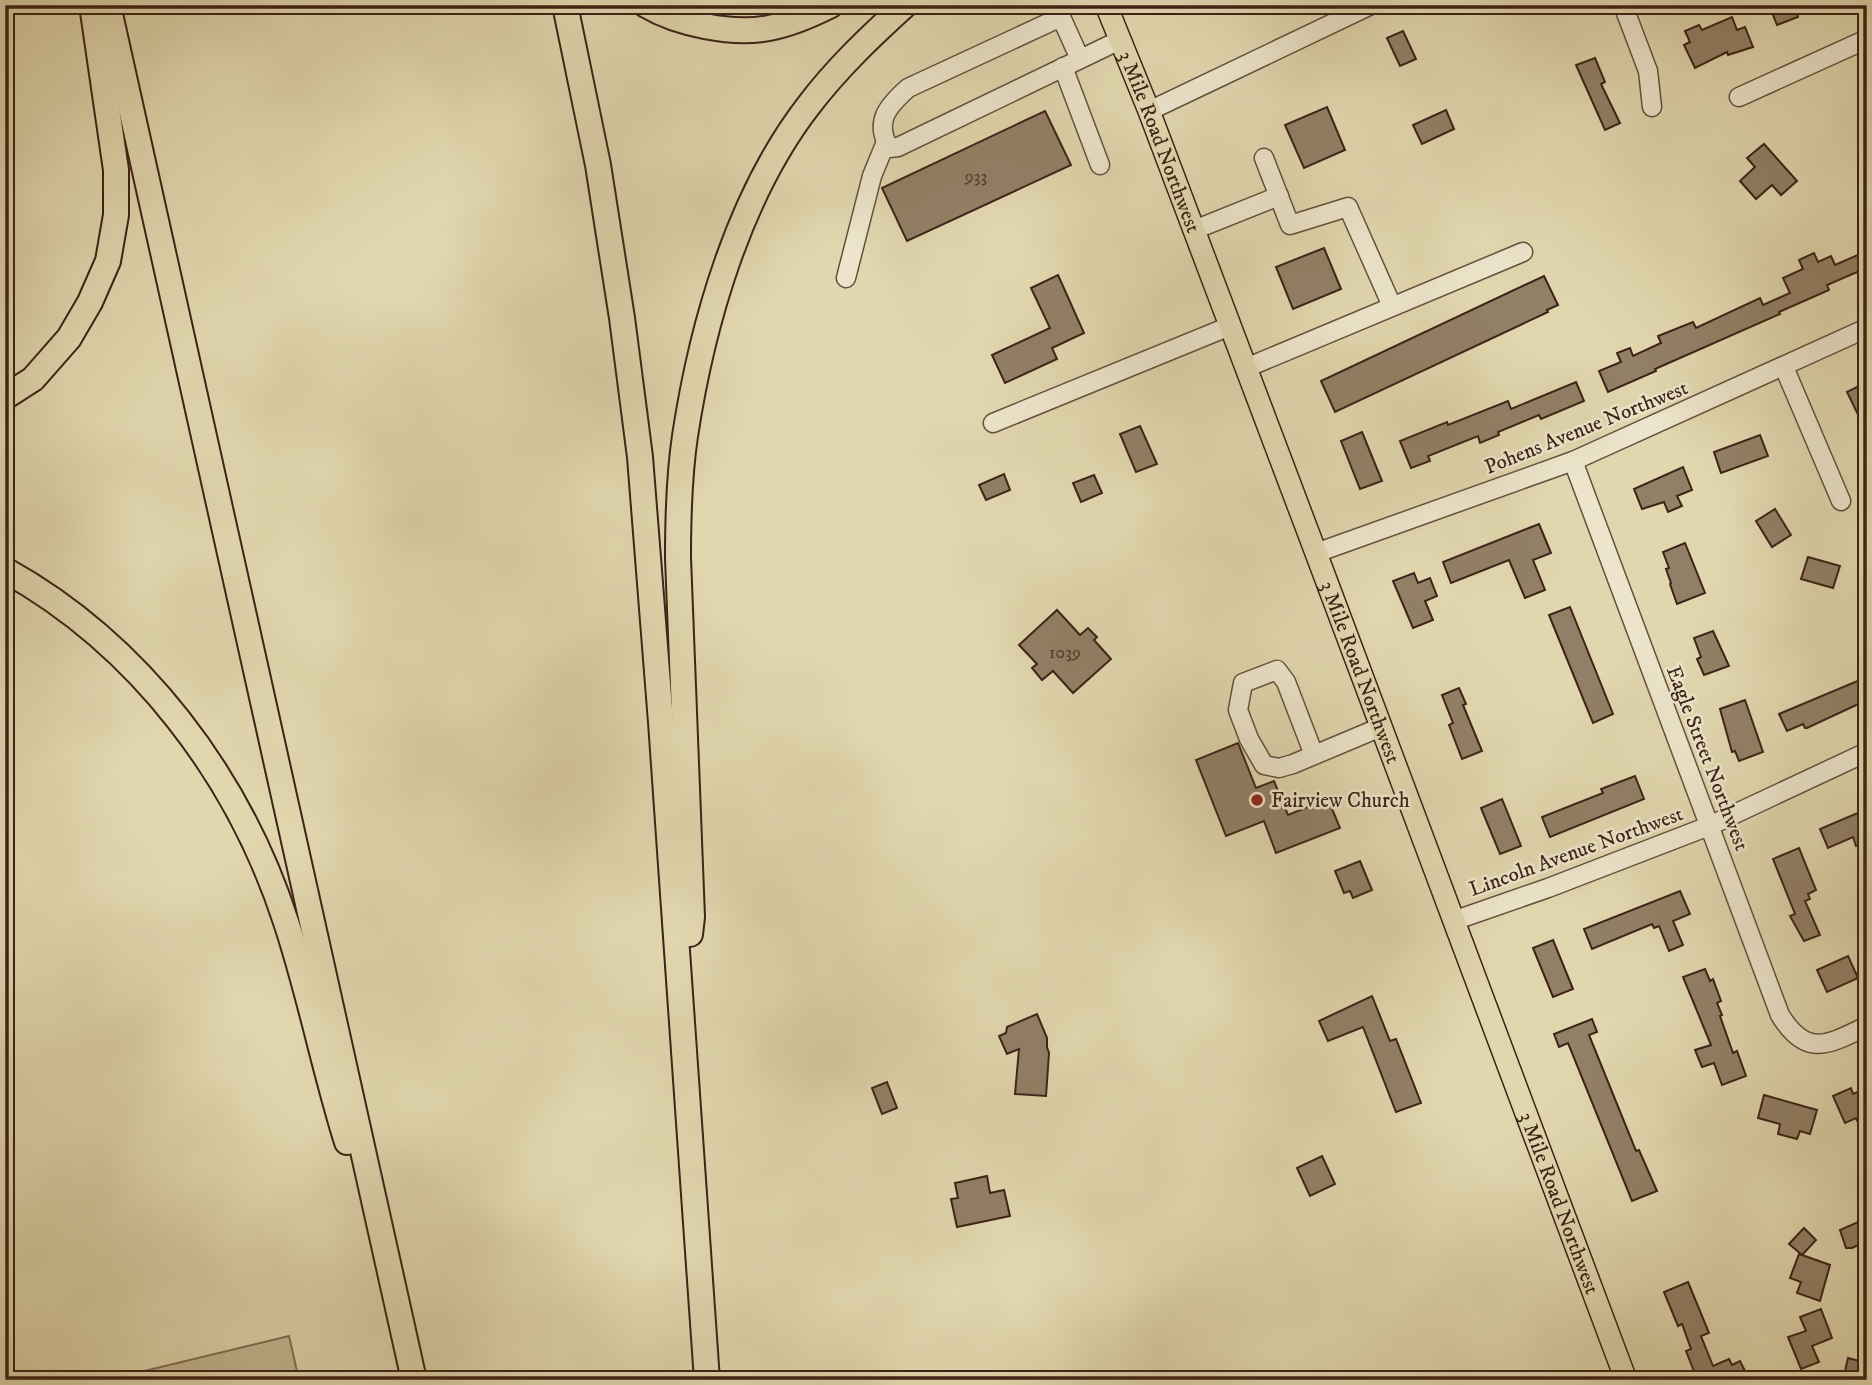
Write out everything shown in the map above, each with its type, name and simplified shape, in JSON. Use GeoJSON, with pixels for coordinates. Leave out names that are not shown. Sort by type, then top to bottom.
{"type":"FeatureCollection","features":[{"type":"Feature","properties":{"kind":"highway"},"geometry":{"type":"LineString","coordinates":[[5,397],[33,379],[69,338],[90,302],[108,261],[116,215],[116,170],[92,5]]}},
{"type":"Feature","properties":{"kind":"highway"},"geometry":{"type":"LineString","coordinates":[[108,5],[414,1380]]}},
{"type":"Feature","properties":{"kind":"highway"},"geometry":{"type":"LineString","coordinates":[[565,5],[598,165],[640,457],[707,1380]]}},
{"type":"Feature","properties":{"kind":"highway"},"geometry":{"type":"LineString","coordinates":[[646,5],[689,23],[728,29],[766,29],[806,18],[831,5]]}},
{"type":"Feature","properties":{"kind":"highway"},"geometry":{"type":"LineString","coordinates":[[682,1019],[692,917],[678,558],[679,501],[685,437],[700,361],[722,280],[744,220],[768,167],[808,105],[849,58],[905,5]]}},
{"type":"Feature","properties":{"kind":"highway"},"geometry":{"type":"LineString","coordinates":[[5,570],[33,586],[73,615],[117,653],[166,705],[236,804],[258,849],[285,920],[333,1099],[395,1293]]}},
{"type":"Feature","properties":{"kind":"main road","name":"3 Mile Road Northwest"},"geometry":{"type":"LineString","coordinates":[[1106,5],[1149,111],[1626,1380]]}},
{"type":"Feature","properties":{"kind":"street"},"geometry":{"type":"LineString","coordinates":[[1149,111],[1371,5]]}},
{"type":"Feature","properties":{"kind":"street"},"geometry":{"type":"LineString","coordinates":[[1623,5],[1648,71],[1653,107]]}},
{"type":"Feature","properties":{"kind":"street"},"geometry":{"type":"LineString","coordinates":[[1080,59],[1061,17],[908,88],[890,103],[883,120],[883,138],[889,148],[898,147],[1120,40]]}},
{"type":"Feature","properties":{"kind":"street"},"geometry":{"type":"LineString","coordinates":[[1739,97],[1867,39]]}},
{"type":"Feature","properties":{"kind":"street"},"geometry":{"type":"LineString","coordinates":[[1063,67],[1100,164]]}},
{"type":"Feature","properties":{"kind":"street"},"geometry":{"type":"LineString","coordinates":[[846,278],[872,176],[886,142]]}},
{"type":"Feature","properties":{"kind":"street"},"geometry":{"type":"LineString","coordinates":[[1264,158],[1290,225],[1348,207],[1392,306]]}},
{"type":"Feature","properties":{"kind":"street"},"geometry":{"type":"LineString","coordinates":[[1194,230],[1279,196]]}},
{"type":"Feature","properties":{"kind":"street"},"geometry":{"type":"LineString","coordinates":[[1245,368],[1523,253]]}},
{"type":"Feature","properties":{"kind":"street"},"geometry":{"type":"LineString","coordinates":[[993,423],[1230,326]]}},
{"type":"Feature","properties":{"kind":"street","name":"Pohens Avenue Northwest"},"geometry":{"type":"LineString","coordinates":[[1316,553],[1573,461],[1867,328]]}},
{"type":"Feature","properties":{"kind":"street"},"geometry":{"type":"LineString","coordinates":[[1784,367],[1841,501]]}},
{"type":"Feature","properties":{"kind":"street","name":"Eagle Street Northwest"},"geometry":{"type":"LineString","coordinates":[[1573,461],[1780,1015],[1789,1029],[1810,1043],[1827,1045],[1867,1026]]}},
{"type":"Feature","properties":{"kind":"street"},"geometry":{"type":"LineString","coordinates":[[1314,755],[1286,682],[1277,670],[1243,684],[1238,710],[1249,739],[1264,765],[1279,768],[1314,755],[1381,727]]}},
{"type":"Feature","properties":{"kind":"street","name":"Lincoln Avenue Northwest"},"geometry":{"type":"LineString","coordinates":[[1453,921],[1548,888],[1709,826],[1867,752]]}},
{"type":"Feature","properties":{"kind":"shaded area"},"geometry":{"type":"Polygon","coordinates":[[[289,1336],[299,1380],[107,1380],[289,1336]]]}},
{"type":"Feature","properties":{"kind":"building"},"geometry":{"type":"Polygon","coordinates":[[[1769,5],[1794,5],[1798,17],[1777,25],[1769,5]]]}},
{"type":"Feature","properties":{"kind":"building"},"geometry":{"type":"Polygon","coordinates":[[[1732,17],[1737,30],[1745,27],[1753,47],[1728,55],[1727,52],[1695,68],[1684,45],[1690,42],[1685,31],[1699,25],[1702,30],[1732,17]]]}},
{"type":"Feature","properties":{"kind":"building"},"geometry":{"type":"Polygon","coordinates":[[[1403,31],[1416,59],[1400,66],[1387,38],[1403,31]]]}},
{"type":"Feature","properties":{"kind":"building"},"geometry":{"type":"Polygon","coordinates":[[[1595,58],[1605,82],[1601,84],[1620,123],[1605,130],[1576,65],[1595,58]]]}},
{"type":"Feature","properties":{"kind":"building"},"geometry":{"type":"Polygon","coordinates":[[[1327,107],[1345,150],[1304,168],[1285,125],[1327,107]]]}},
{"type":"Feature","properties":{"kind":"building"},"geometry":{"type":"Polygon","coordinates":[[[1446,110],[1454,129],[1422,144],[1413,125],[1446,110]]]}},
{"type":"Feature","properties":{"kind":"building"},"geometry":{"type":"Polygon","coordinates":[[[1045,111],[1071,165],[907,241],[882,188],[1045,111]]]}},
{"type":"Feature","properties":{"kind":"building"},"geometry":{"type":"Polygon","coordinates":[[[1764,144],[1797,181],[1781,195],[1772,185],[1756,199],[1740,181],[1755,167],[1747,158],[1764,144]]]}},
{"type":"Feature","properties":{"kind":"building"},"geometry":{"type":"Polygon","coordinates":[[[1324,248],[1341,289],[1293,309],[1276,267],[1324,248]]]}},
{"type":"Feature","properties":{"kind":"building"},"geometry":{"type":"Polygon","coordinates":[[[1867,251],[1867,295],[1857,272],[1827,285],[1829,290],[1779,312],[1780,314],[1608,392],[1599,371],[1621,362],[1617,353],[1630,348],[1633,356],[1661,343],[1658,336],[1693,322],[1696,328],[1760,298],[1763,305],[1790,293],[1783,278],[1803,269],[1799,260],[1814,253],[1818,262],[1831,256],[1835,265],[1867,251]]]}},
{"type":"Feature","properties":{"kind":"building"},"geometry":{"type":"Polygon","coordinates":[[[1058,275],[1084,333],[1052,348],[1057,359],[1005,383],[992,355],[1050,328],[1031,288],[1058,275]]]}},
{"type":"Feature","properties":{"kind":"building"},"geometry":{"type":"Polygon","coordinates":[[[1544,276],[1558,305],[1547,310],[1548,312],[1335,412],[1321,381],[1544,276]]]}},
{"type":"Feature","properties":{"kind":"building"},"geometry":{"type":"Polygon","coordinates":[[[1576,382],[1584,401],[1541,419],[1539,415],[1498,432],[1499,435],[1480,443],[1478,436],[1428,456],[1430,461],[1411,468],[1400,441],[1508,401],[1511,409],[1576,382]]]}},
{"type":"Feature","properties":{"kind":"building"},"geometry":{"type":"Polygon","coordinates":[[[1867,382],[1867,433],[1847,392],[1867,382]]]}},
{"type":"Feature","properties":{"kind":"building"},"geometry":{"type":"Polygon","coordinates":[[[1140,426],[1157,464],[1136,472],[1120,434],[1140,426]]]}},
{"type":"Feature","properties":{"kind":"building"},"geometry":{"type":"Polygon","coordinates":[[[1362,432],[1382,481],[1360,489],[1341,441],[1362,432]]]}},
{"type":"Feature","properties":{"kind":"building"},"geometry":{"type":"Polygon","coordinates":[[[1760,435],[1768,456],[1721,473],[1714,452],[1760,435]]]}},
{"type":"Feature","properties":{"kind":"building"},"geometry":{"type":"Polygon","coordinates":[[[1683,467],[1692,490],[1677,496],[1682,506],[1668,512],[1664,502],[1642,509],[1634,489],[1683,467]]]}},
{"type":"Feature","properties":{"kind":"building"},"geometry":{"type":"Polygon","coordinates":[[[1004,474],[1010,490],[986,500],[979,485],[1004,474]]]}},
{"type":"Feature","properties":{"kind":"building"},"geometry":{"type":"Polygon","coordinates":[[[1094,475],[1102,493],[1081,502],[1073,483],[1094,475]]]}},
{"type":"Feature","properties":{"kind":"building"},"geometry":{"type":"Polygon","coordinates":[[[1775,509],[1791,535],[1772,547],[1756,521],[1775,509]]]}},
{"type":"Feature","properties":{"kind":"building"},"geometry":{"type":"Polygon","coordinates":[[[1539,524],[1551,553],[1533,560],[1545,590],[1525,598],[1509,560],[1451,583],[1443,562],[1539,524]]]}},
{"type":"Feature","properties":{"kind":"building"},"geometry":{"type":"Polygon","coordinates":[[[1685,543],[1705,593],[1677,604],[1663,552],[1685,543]]]}},
{"type":"Feature","properties":{"kind":"building"},"geometry":{"type":"Polygon","coordinates":[[[1808,557],[1840,566],[1833,588],[1801,579],[1808,557]]]}},
{"type":"Feature","properties":{"kind":"building"},"geometry":{"type":"Polygon","coordinates":[[[1414,573],[1418,583],[1430,578],[1437,596],[1425,601],[1433,620],[1413,628],[1393,581],[1414,573]]]}},
{"type":"Feature","properties":{"kind":"building"},"geometry":{"type":"Polygon","coordinates":[[[1570,607],[1613,714],[1593,723],[1549,615],[1570,607]]]}},
{"type":"Feature","properties":{"kind":"building"},"geometry":{"type":"Polygon","coordinates":[[[1057,610],[1080,635],[1088,628],[1097,637],[1094,640],[1111,659],[1073,693],[1053,671],[1042,680],[1032,668],[1037,664],[1019,645],[1057,610]]]}},
{"type":"Feature","properties":{"kind":"building"},"geometry":{"type":"Polygon","coordinates":[[[1713,631],[1729,666],[1704,675],[1697,659],[1701,657],[1694,638],[1713,631]]]}},
{"type":"Feature","properties":{"kind":"building"},"geometry":{"type":"Polygon","coordinates":[[[1867,677],[1867,700],[1807,728],[1803,724],[1787,731],[1779,714],[1867,677]]]}},
{"type":"Feature","properties":{"kind":"building"},"geometry":{"type":"Polygon","coordinates":[[[1459,688],[1482,751],[1462,759],[1449,725],[1453,723],[1442,695],[1459,688]]]}},
{"type":"Feature","properties":{"kind":"building"},"geometry":{"type":"Polygon","coordinates":[[[1745,700],[1763,752],[1739,761],[1735,751],[1732,752],[1720,709],[1745,700]]]}},
{"type":"Feature","properties":{"kind":"building"},"geometry":{"type":"Polygon","coordinates":[[[1238,743],[1256,788],[1274,781],[1288,815],[1328,799],[1340,828],[1276,853],[1264,821],[1226,836],[1196,760],[1238,743]]]}},
{"type":"Feature","properties":{"kind":"building"},"geometry":{"type":"Polygon","coordinates":[[[1635,776],[1644,799],[1550,837],[1542,817],[1603,793],[1601,789],[1635,776]]]}},
{"type":"Feature","properties":{"kind":"building"},"geometry":{"type":"Polygon","coordinates":[[[1502,799],[1521,846],[1500,854],[1481,808],[1502,799]]]}},
{"type":"Feature","properties":{"kind":"building"},"geometry":{"type":"Polygon","coordinates":[[[1867,809],[1867,842],[1856,846],[1853,837],[1828,848],[1820,829],[1867,809]]]}},
{"type":"Feature","properties":{"kind":"building"},"geometry":{"type":"Polygon","coordinates":[[[1799,848],[1816,890],[1808,894],[1810,899],[1805,901],[1820,935],[1804,941],[1790,916],[1795,914],[1773,859],[1799,848]]]}},
{"type":"Feature","properties":{"kind":"building"},"geometry":{"type":"Polygon","coordinates":[[[1360,861],[1372,890],[1353,898],[1350,891],[1344,893],[1335,871],[1360,861]]]}},
{"type":"Feature","properties":{"kind":"building"},"geometry":{"type":"Polygon","coordinates":[[[1680,891],[1690,914],[1673,921],[1683,945],[1669,951],[1659,926],[1654,928],[1652,924],[1592,949],[1584,929],[1680,891]]]}},
{"type":"Feature","properties":{"kind":"building"},"geometry":{"type":"Polygon","coordinates":[[[1553,940],[1573,989],[1553,997],[1533,948],[1553,940]]]}},
{"type":"Feature","properties":{"kind":"building"},"geometry":{"type":"Polygon","coordinates":[[[1848,956],[1858,978],[1827,992],[1817,970],[1848,956]]]}},
{"type":"Feature","properties":{"kind":"building"},"geometry":{"type":"Polygon","coordinates":[[[1705,969],[1710,981],[1713,979],[1721,1001],[1717,1003],[1722,1015],[1720,1016],[1733,1053],[1737,1051],[1746,1076],[1722,1085],[1714,1063],[1702,1067],[1695,1050],[1711,1045],[1683,977],[1705,969]]]}},
{"type":"Feature","properties":{"kind":"building"},"geometry":{"type":"Polygon","coordinates":[[[1372,996],[1390,1041],[1396,1039],[1421,1103],[1396,1112],[1363,1027],[1328,1041],[1319,1021],[1372,996]]]}},
{"type":"Feature","properties":{"kind":"building"},"geometry":{"type":"Polygon","coordinates":[[[1037,1014],[1047,1038],[1049,1053],[1046,1096],[1015,1094],[1019,1049],[1007,1054],[999,1036],[1006,1033],[1007,1027],[1037,1014]]]}},
{"type":"Feature","properties":{"kind":"building"},"geometry":{"type":"Polygon","coordinates":[[[1592,1019],[1597,1032],[1589,1035],[1636,1151],[1639,1150],[1657,1191],[1632,1201],[1568,1043],[1559,1047],[1554,1034],[1592,1019]]]}},
{"type":"Feature","properties":{"kind":"building"},"geometry":{"type":"Polygon","coordinates":[[[887,1082],[897,1108],[882,1114],[872,1088],[887,1082]]]}},
{"type":"Feature","properties":{"kind":"building"},"geometry":{"type":"Polygon","coordinates":[[[1851,1088],[1853,1094],[1867,1088],[1867,1143],[1856,1118],[1845,1123],[1833,1096],[1851,1088]]]}},
{"type":"Feature","properties":{"kind":"building"},"geometry":{"type":"Polygon","coordinates":[[[1764,1095],[1817,1110],[1810,1134],[1800,1131],[1797,1139],[1778,1134],[1780,1124],[1758,1118],[1764,1095]]]}},
{"type":"Feature","properties":{"kind":"building"},"geometry":{"type":"Polygon","coordinates":[[[1322,1156],[1335,1184],[1310,1196],[1297,1168],[1322,1156]]]}},
{"type":"Feature","properties":{"kind":"building"},"geometry":{"type":"Polygon","coordinates":[[[987,1176],[990,1193],[1004,1190],[1010,1216],[957,1227],[951,1199],[958,1198],[955,1183],[987,1176]]]}},
{"type":"Feature","properties":{"kind":"building"},"geometry":{"type":"Polygon","coordinates":[[[1867,1218],[1867,1241],[1846,1248],[1840,1230],[1867,1218]]]}},
{"type":"Feature","properties":{"kind":"building"},"geometry":{"type":"Polygon","coordinates":[[[1804,1228],[1816,1240],[1802,1255],[1789,1244],[1804,1228]]]}},
{"type":"Feature","properties":{"kind":"building"},"geometry":{"type":"Polygon","coordinates":[[[1799,1254],[1830,1265],[1820,1301],[1797,1293],[1801,1282],[1790,1278],[1799,1254]]]}},
{"type":"Feature","properties":{"kind":"building"},"geometry":{"type":"Polygon","coordinates":[[[1688,1282],[1709,1333],[1701,1336],[1713,1366],[1729,1359],[1732,1365],[1740,1361],[1746,1373],[1738,1376],[1739,1380],[1682,1380],[1695,1374],[1686,1351],[1691,1349],[1682,1324],[1678,1326],[1664,1292],[1688,1282]]]}},
{"type":"Feature","properties":{"kind":"building"},"geometry":{"type":"Polygon","coordinates":[[[1821,1309],[1832,1338],[1812,1346],[1819,1362],[1801,1369],[1788,1337],[1806,1331],[1800,1317],[1821,1309]]]}},
{"type":"Feature","properties":{"kind":"building"},"geometry":{"type":"Polygon","coordinates":[[[1848,1358],[1867,1363],[1867,1380],[1843,1380],[1848,1358]]]}},
{"type":"Feature","properties":{"kind":"place","name":"Fairview Church"},"geometry":{"type":"Point","coordinates":[1257,800]}}]}
